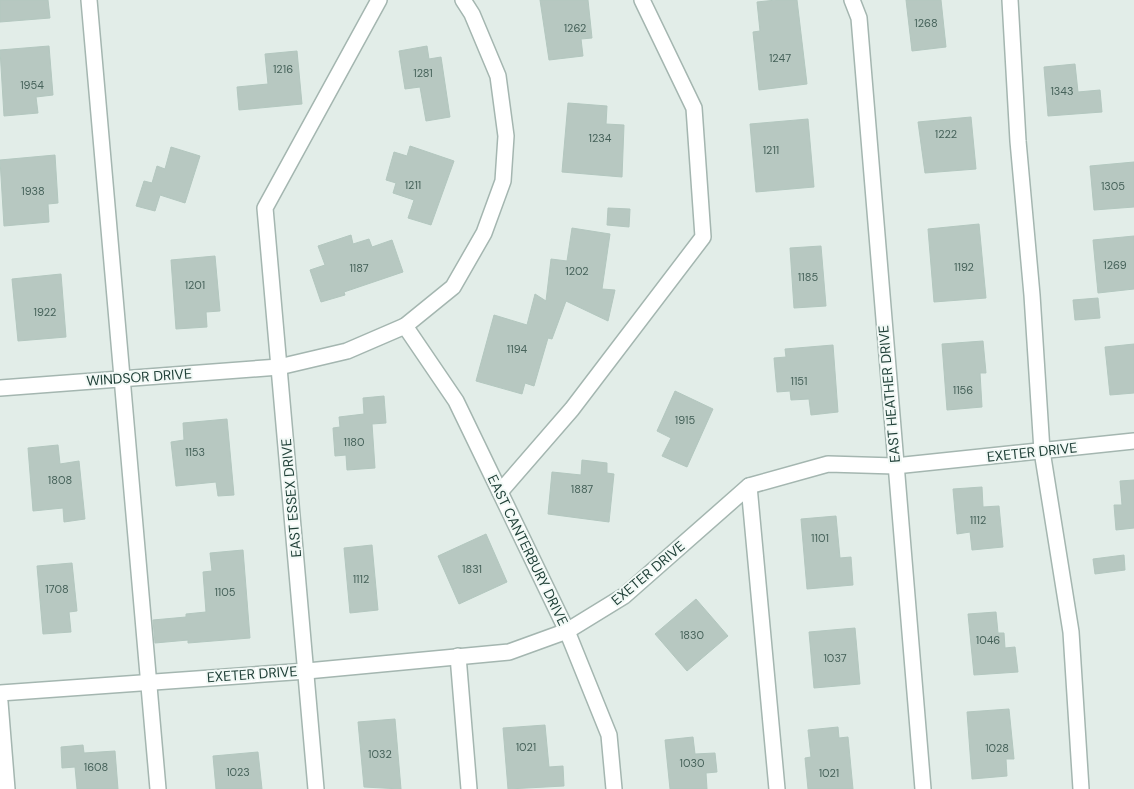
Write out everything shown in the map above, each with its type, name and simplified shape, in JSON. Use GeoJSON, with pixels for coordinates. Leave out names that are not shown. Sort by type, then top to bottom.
{"type":"FeatureCollection","features":[{"type":"Feature","properties":{"kind":"street"},"geometry":{"type":"LineString","coordinates":[[89,0],[120,378],[150,681],[158,789]]}},
{"type":"Feature","properties":{"kind":"street","name":"EAST ESSEX DRIVE"},"geometry":{"type":"LineString","coordinates":[[316,789],[265,208],[379,0]]}},
{"type":"Feature","properties":{"kind":"street","name":"WINDSOR DRIVE"},"geometry":{"type":"LineString","coordinates":[[0,388],[279,367],[347,351],[405,326],[453,287],[484,232],[503,181],[506,136],[498,76],[472,14],[463,0]]}},
{"type":"Feature","properties":{"kind":"street"},"geometry":{"type":"LineString","coordinates":[[500,492],[572,409],[703,237],[694,108],[642,0]]}},
{"type":"Feature","properties":{"kind":"street","name":"EAST HEATHER DRIVE"},"geometry":{"type":"LineString","coordinates":[[852,0],[859,18],[923,789]]}},
{"type":"Feature","properties":{"kind":"street"},"geometry":{"type":"LineString","coordinates":[[1010,0],[1018,141],[1032,294],[1042,451],[1071,632],[1080,789]]}},
{"type":"Feature","properties":{"kind":"street","name":"EAST CANTERBURY DRIVE"},"geometry":{"type":"LineString","coordinates":[[405,326],[456,402],[567,631],[609,735],[614,789]]}},
{"type":"Feature","properties":{"kind":"street","name":"EXETER DRIVE"},"geometry":{"type":"LineString","coordinates":[[0,693],[307,671],[509,652],[567,631],[624,596],[749,486],[828,464],[895,466],[1134,441]]}},
{"type":"Feature","properties":{"kind":"street"},"geometry":{"type":"LineString","coordinates":[[749,486],[777,789]]}},
{"type":"Feature","properties":{"kind":"street"},"geometry":{"type":"LineString","coordinates":[[458,656],[469,789]]}},
{"type":"Feature","properties":{"kind":"street"},"geometry":{"type":"LineString","coordinates":[[0,702],[7,789]]}},
{"type":"Feature","properties":{"kind":"building"},"geometry":{"type":"Polygon","coordinates":[[[0,0],[48,0],[50,18],[0,22],[0,0]]]}},
{"type":"Feature","properties":{"kind":"building"},"geometry":{"type":"Polygon","coordinates":[[[540,0],[588,0],[592,38],[581,39],[583,56],[549,60],[540,0]]]}},
{"type":"Feature","properties":{"kind":"building"},"geometry":{"type":"Polygon","coordinates":[[[797,0],[807,84],[759,90],[753,32],[760,31],[757,2],[797,0]]]}},
{"type":"Feature","properties":{"kind":"building"},"geometry":{"type":"Polygon","coordinates":[[[906,0],[941,0],[946,47],[912,51],[906,0]]]}},
{"type":"Feature","properties":{"kind":"building"},"geometry":{"type":"Polygon","coordinates":[[[49,46],[53,95],[36,97],[38,113],[4,116],[0,50],[49,46]]]}},
{"type":"Feature","properties":{"kind":"building"},"geometry":{"type":"Polygon","coordinates":[[[427,46],[429,59],[441,57],[450,117],[426,121],[420,87],[405,89],[399,51],[427,46]]]}},
{"type":"Feature","properties":{"kind":"building"},"geometry":{"type":"Polygon","coordinates":[[[297,51],[302,104],[239,110],[237,87],[268,84],[265,54],[297,51]]]}},
{"type":"Feature","properties":{"kind":"building"},"geometry":{"type":"Polygon","coordinates":[[[1075,64],[1078,92],[1100,90],[1102,112],[1048,116],[1044,67],[1075,64]]]}},
{"type":"Feature","properties":{"kind":"building"},"geometry":{"type":"Polygon","coordinates":[[[568,103],[607,106],[606,124],[624,125],[622,177],[562,172],[568,103]]]}},
{"type":"Feature","properties":{"kind":"building"},"geometry":{"type":"Polygon","coordinates":[[[971,117],[976,169],[925,173],[918,122],[971,117]]]}},
{"type":"Feature","properties":{"kind":"building"},"geometry":{"type":"Polygon","coordinates":[[[808,119],[814,187],[756,192],[750,124],[808,119]]]}},
{"type":"Feature","properties":{"kind":"building"},"geometry":{"type":"Polygon","coordinates":[[[410,146],[454,161],[431,225],[408,218],[414,200],[393,193],[396,183],[386,180],[394,152],[407,156],[410,146]]]}},
{"type":"Feature","properties":{"kind":"building"},"geometry":{"type":"Polygon","coordinates":[[[171,147],[200,156],[185,203],[160,195],[155,211],[136,206],[144,181],[152,183],[157,166],[165,169],[171,147]]]}},
{"type":"Feature","properties":{"kind":"building"},"geometry":{"type":"Polygon","coordinates":[[[55,155],[58,203],[48,204],[49,222],[4,226],[0,160],[55,155]]]}},
{"type":"Feature","properties":{"kind":"building"},"geometry":{"type":"Polygon","coordinates":[[[1134,162],[1134,207],[1094,210],[1090,166],[1134,162]]]}},
{"type":"Feature","properties":{"kind":"building"},"geometry":{"type":"Polygon","coordinates":[[[608,208],[630,209],[629,227],[607,225],[608,208]]]}},
{"type":"Feature","properties":{"kind":"building"},"geometry":{"type":"Polygon","coordinates":[[[979,224],[986,298],[934,302],[928,229],[979,224]]]}},
{"type":"Feature","properties":{"kind":"building"},"geometry":{"type":"Polygon","coordinates":[[[572,228],[610,234],[602,289],[615,290],[608,321],[566,301],[552,339],[548,338],[534,386],[525,383],[522,394],[476,381],[494,315],[527,325],[535,294],[546,301],[551,259],[567,261],[572,228]]]}},
{"type":"Feature","properties":{"kind":"building"},"geometry":{"type":"Polygon","coordinates":[[[351,235],[353,244],[369,239],[372,247],[392,240],[403,272],[344,292],[345,295],[321,302],[310,270],[325,265],[318,246],[351,235]]]}},
{"type":"Feature","properties":{"kind":"building"},"geometry":{"type":"Polygon","coordinates":[[[1134,236],[1134,289],[1098,293],[1093,240],[1134,236]]]}},
{"type":"Feature","properties":{"kind":"building"},"geometry":{"type":"Polygon","coordinates":[[[821,246],[826,306],[794,308],[790,248],[821,246]]]}},
{"type":"Feature","properties":{"kind":"building"},"geometry":{"type":"Polygon","coordinates":[[[215,256],[220,311],[206,312],[207,327],[176,329],[171,260],[215,256]]]}},
{"type":"Feature","properties":{"kind":"building"},"geometry":{"type":"Polygon","coordinates":[[[61,274],[66,337],[18,341],[12,279],[61,274]]]}},
{"type":"Feature","properties":{"kind":"building"},"geometry":{"type":"Polygon","coordinates":[[[1098,298],[1100,318],[1075,320],[1073,300],[1098,298]]]}},
{"type":"Feature","properties":{"kind":"building"},"geometry":{"type":"Polygon","coordinates":[[[983,341],[986,373],[980,373],[982,407],[947,410],[942,344],[983,341]]]}},
{"type":"Feature","properties":{"kind":"building"},"geometry":{"type":"Polygon","coordinates":[[[1134,344],[1134,393],[1110,395],[1105,347],[1134,344]]]}},
{"type":"Feature","properties":{"kind":"building"},"geometry":{"type":"Polygon","coordinates":[[[833,345],[838,412],[811,415],[809,399],[791,400],[790,391],[777,392],[774,358],[786,357],[785,349],[833,345]]]}},
{"type":"Feature","properties":{"kind":"building"},"geometry":{"type":"Polygon","coordinates":[[[675,391],[713,409],[687,467],[662,456],[671,438],[657,431],[675,391]]]}},
{"type":"Feature","properties":{"kind":"building"},"geometry":{"type":"Polygon","coordinates":[[[384,396],[386,423],[372,424],[375,468],[347,470],[346,455],[335,456],[333,428],[340,427],[339,417],[364,414],[363,398],[384,396]]]}},
{"type":"Feature","properties":{"kind":"building"},"geometry":{"type":"Polygon","coordinates":[[[227,419],[234,495],[218,496],[216,482],[176,486],[171,442],[184,440],[183,423],[227,419]]]}},
{"type":"Feature","properties":{"kind":"building"},"geometry":{"type":"Polygon","coordinates":[[[58,445],[60,464],[79,461],[85,519],[64,522],[63,508],[33,511],[28,448],[58,445]]]}},
{"type":"Feature","properties":{"kind":"building"},"geometry":{"type":"Polygon","coordinates":[[[582,460],[607,463],[607,473],[614,474],[609,522],[548,514],[552,472],[581,475],[582,460]]]}},
{"type":"Feature","properties":{"kind":"building"},"geometry":{"type":"Polygon","coordinates":[[[1134,480],[1134,528],[1116,530],[1114,505],[1122,505],[1120,481],[1134,480]]]}},
{"type":"Feature","properties":{"kind":"building"},"geometry":{"type":"Polygon","coordinates":[[[982,487],[983,507],[999,506],[1003,547],[972,550],[970,532],[957,534],[953,489],[982,487]]]}},
{"type":"Feature","properties":{"kind":"building"},"geometry":{"type":"Polygon","coordinates":[[[836,516],[840,558],[851,557],[853,585],[807,589],[801,519],[836,516]]]}},
{"type":"Feature","properties":{"kind":"building"},"geometry":{"type":"Polygon","coordinates":[[[486,534],[507,582],[459,604],[438,556],[486,534]]]}},
{"type":"Feature","properties":{"kind":"building"},"geometry":{"type":"Polygon","coordinates":[[[372,545],[378,610],[350,613],[344,548],[372,545]]]}},
{"type":"Feature","properties":{"kind":"building"},"geometry":{"type":"Polygon","coordinates":[[[243,550],[250,638],[188,643],[188,640],[155,643],[153,620],[186,617],[186,614],[206,612],[203,572],[212,571],[210,553],[243,550]]]}},
{"type":"Feature","properties":{"kind":"building"},"geometry":{"type":"Polygon","coordinates":[[[1124,555],[1125,570],[1095,574],[1093,559],[1124,555]]]}},
{"type":"Feature","properties":{"kind":"building"},"geometry":{"type":"Polygon","coordinates":[[[72,563],[77,611],[69,612],[71,632],[43,634],[37,566],[72,563]]]}},
{"type":"Feature","properties":{"kind":"building"},"geometry":{"type":"Polygon","coordinates":[[[696,599],[728,636],[687,671],[655,634],[696,599]]]}},
{"type":"Feature","properties":{"kind":"building"},"geometry":{"type":"Polygon","coordinates":[[[996,612],[998,633],[1004,633],[1005,648],[1015,647],[1018,672],[974,675],[968,614],[996,612]]]}},
{"type":"Feature","properties":{"kind":"building"},"geometry":{"type":"Polygon","coordinates":[[[855,628],[860,684],[814,688],[809,632],[855,628]]]}},
{"type":"Feature","properties":{"kind":"building"},"geometry":{"type":"Polygon","coordinates":[[[1009,709],[1014,759],[1006,759],[1007,776],[972,779],[967,712],[1009,709]]]}},
{"type":"Feature","properties":{"kind":"building"},"geometry":{"type":"Polygon","coordinates":[[[395,719],[401,789],[364,787],[358,722],[395,719]]]}},
{"type":"Feature","properties":{"kind":"building"},"geometry":{"type":"Polygon","coordinates":[[[545,725],[549,767],[563,766],[564,786],[508,789],[503,728],[545,725]]]}},
{"type":"Feature","properties":{"kind":"building"},"geometry":{"type":"Polygon","coordinates":[[[838,727],[839,738],[848,737],[853,789],[808,789],[805,758],[811,757],[808,730],[838,727]]]}},
{"type":"Feature","properties":{"kind":"building"},"geometry":{"type":"Polygon","coordinates":[[[693,737],[695,754],[715,753],[717,772],[706,773],[707,789],[670,789],[665,740],[693,737]]]}},
{"type":"Feature","properties":{"kind":"building"},"geometry":{"type":"Polygon","coordinates":[[[83,745],[84,753],[115,751],[118,789],[77,789],[75,767],[62,768],[61,747],[83,745]]]}},
{"type":"Feature","properties":{"kind":"building"},"geometry":{"type":"Polygon","coordinates":[[[258,752],[262,789],[216,789],[213,756],[258,752]]]}}]}
